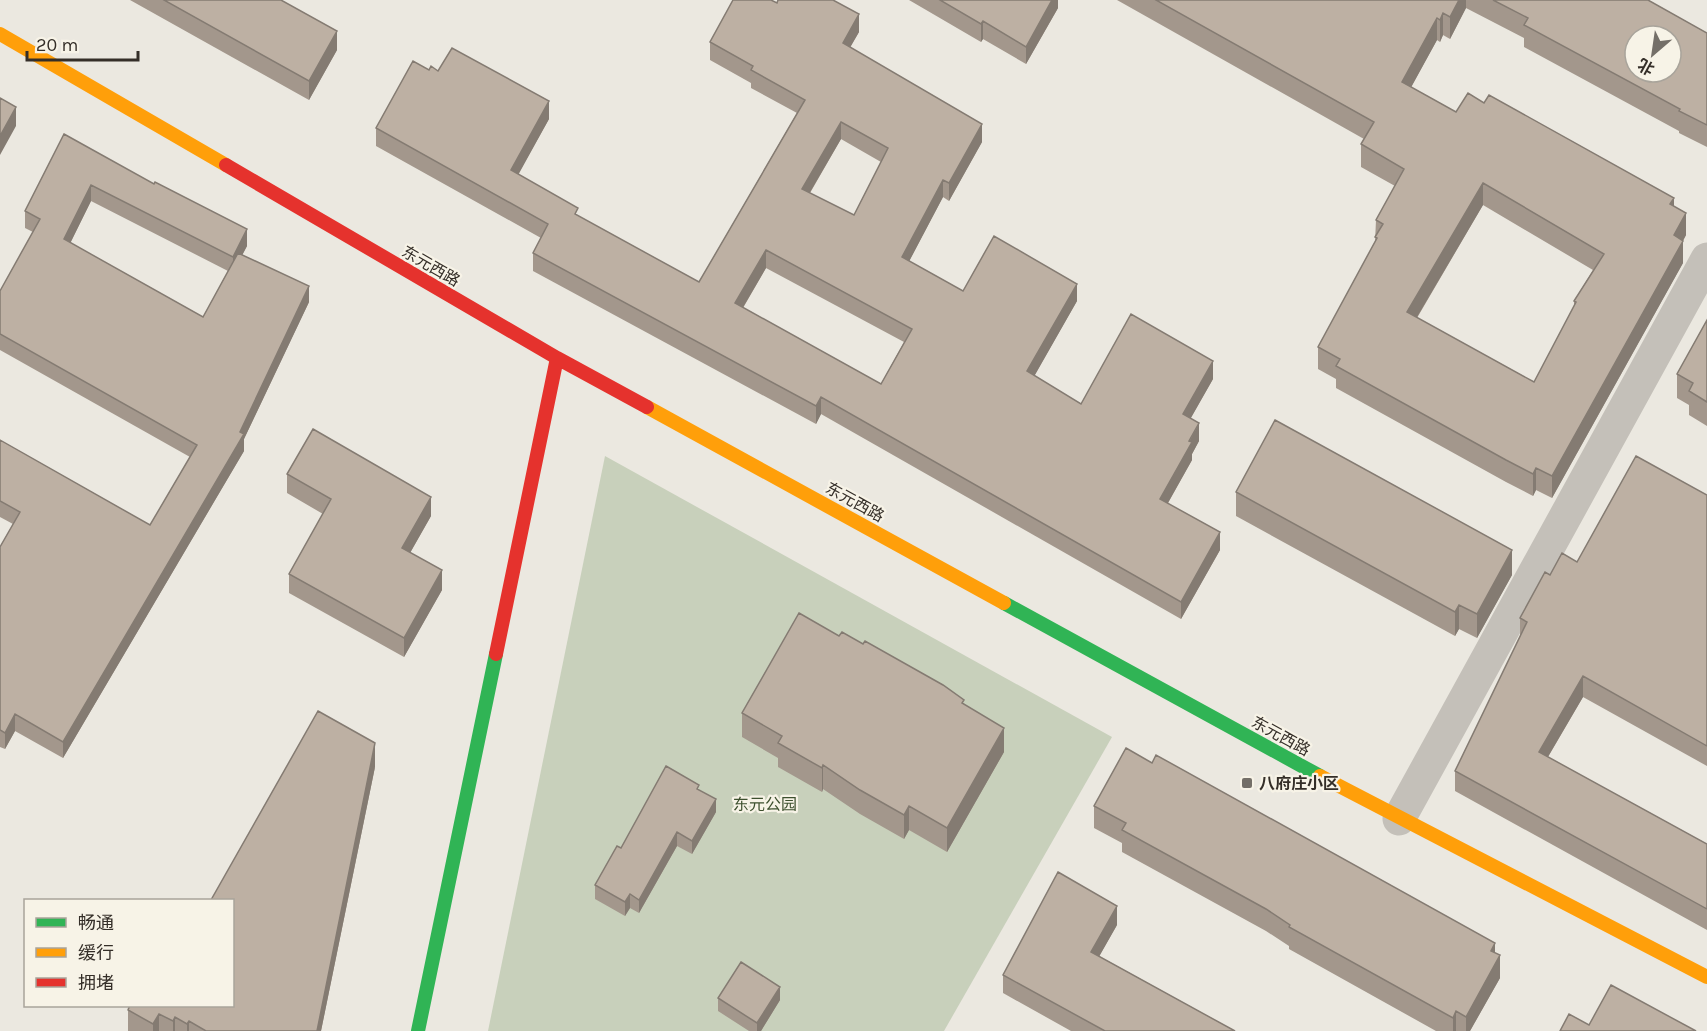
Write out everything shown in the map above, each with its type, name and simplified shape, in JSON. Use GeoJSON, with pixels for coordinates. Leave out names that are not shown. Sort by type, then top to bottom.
{"type":"FeatureCollection","features":[{"type":"Feature","properties":{"kind":"street","name":"东元西路"},"geometry":{"type":"LineString","coordinates":[[0,34],[557,358],[1399,819],[1707,977]]}},
{"type":"Feature","properties":{"kind":"street"},"geometry":{"type":"LineString","coordinates":[[1399,819],[1707,259]]}},
{"type":"Feature","properties":{"kind":"street"},"geometry":{"type":"LineString","coordinates":[[418,1031],[557,358]]}},
{"type":"Feature","properties":{"kind":"green space","name":"东元公园"},"geometry":{"type":"Polygon","coordinates":[[[605,456],[1112,737],[944,1031],[488,1031],[605,456]]]}},
{"type":"Feature","properties":{"kind":"building"},"geometry":{"type":"Polygon","coordinates":[[[164,0],[281,0],[337,31],[309,81],[164,0]]]}},
{"type":"Feature","properties":{"kind":"building"},"geometry":{"type":"Polygon","coordinates":[[[733,0],[771,0],[777,3],[778,0],[833,0],[859,14],[843,43],[982,124],[949,183],[943,180],[902,257],[963,291],[994,236],[1077,284],[1027,371],[1081,404],[1131,314],[1213,361],[1183,414],[1199,423],[1189,441],[1192,442],[1160,499],[1220,532],[1181,602],[821,397],[816,406],[533,253],[548,224],[376,128],[413,61],[429,70],[431,66],[438,71],[452,48],[549,101],[511,170],[578,208],[575,214],[699,282],[805,100],[751,70],[753,66],[710,42],[733,0]],[[841,122],[802,189],[854,215],[888,148],[841,122]],[[766,250],[735,303],[881,384],[912,329],[766,250]]]}},
{"type":"Feature","properties":{"kind":"building"},"geometry":{"type":"Polygon","coordinates":[[[940,0],[1052,0],[1026,47],[983,21],[981,24],[940,0]]]}},
{"type":"Feature","properties":{"kind":"building"},"geometry":{"type":"Polygon","coordinates":[[[1156,0],[1459,0],[1450,17],[1443,13],[1440,20],[1437,18],[1402,82],[1456,112],[1468,93],[1484,103],[1489,95],[1674,198],[1670,204],[1686,213],[1674,235],[1683,241],[1552,476],[1536,468],[1533,474],[1506,460],[1336,366],[1340,359],[1318,347],[1377,238],[1375,237],[1383,224],[1376,220],[1404,169],[1361,144],[1374,122],[1156,0]],[[1483,183],[1407,312],[1534,382],[1576,302],[1574,301],[1604,254],[1483,183]]]}},
{"type":"Feature","properties":{"kind":"building"},"geometry":{"type":"Polygon","coordinates":[[[1493,0],[1648,0],[1707,33],[1707,125],[1634,84],[1683,84],[1683,24],[1623,24],[1623,78],[1524,25],[1528,18],[1493,0]]]}},
{"type":"Feature","properties":{"kind":"building"},"geometry":{"type":"Polygon","coordinates":[[[0,98],[16,107],[0,136],[0,98]]]}},
{"type":"Feature","properties":{"kind":"building"},"geometry":{"type":"Polygon","coordinates":[[[64,134],[154,184],[155,182],[247,229],[233,257],[91,185],[64,239],[203,317],[238,253],[309,286],[240,432],[244,434],[63,742],[15,714],[5,733],[0,730],[0,547],[20,512],[0,501],[0,440],[150,525],[197,445],[0,334],[0,291],[40,219],[25,211],[64,134]]]}},
{"type":"Feature","properties":{"kind":"building"},"geometry":{"type":"Polygon","coordinates":[[[1707,320],[1707,402],[1689,391],[1693,383],[1677,374],[1707,320]]]}},
{"type":"Feature","properties":{"kind":"building"},"geometry":{"type":"Polygon","coordinates":[[[1275,420],[1512,550],[1477,614],[1459,605],[1455,612],[1236,492],[1275,420]]]}},
{"type":"Feature","properties":{"kind":"building"},"geometry":{"type":"Polygon","coordinates":[[[313,429],[431,497],[402,548],[442,570],[404,638],[289,574],[331,499],[287,474],[313,429]]]}},
{"type":"Feature","properties":{"kind":"building"},"geometry":{"type":"Polygon","coordinates":[[[1636,456],[1707,495],[1707,746],[1583,676],[1539,752],[1707,844],[1707,909],[1455,771],[1527,622],[1520,618],[1545,572],[1550,575],[1562,553],[1577,562],[1636,456]]]}},
{"type":"Feature","properties":{"kind":"building"},"geometry":{"type":"Polygon","coordinates":[[[799,613],[839,636],[842,632],[863,644],[865,641],[943,685],[964,700],[962,703],[1004,728],[947,828],[909,806],[904,815],[860,790],[823,765],[822,768],[778,743],[782,736],[742,713],[799,613]]]}},
{"type":"Feature","properties":{"kind":"building"},"geometry":{"type":"Polygon","coordinates":[[[318,711],[375,743],[317,1031],[206,1031],[189,1021],[187,1024],[175,1017],[173,1021],[159,1014],[153,1024],[128,1010],[129,1007],[234,1007],[234,899],[212,899],[318,711]]]}},
{"type":"Feature","properties":{"kind":"building"},"geometry":{"type":"Polygon","coordinates":[[[1126,748],[1152,763],[1156,755],[1495,943],[1491,951],[1500,955],[1466,1017],[1456,1011],[1453,1018],[1289,927],[1290,925],[1266,909],[1122,830],[1126,823],[1094,806],[1126,748]]]}},
{"type":"Feature","properties":{"kind":"building"},"geometry":{"type":"Polygon","coordinates":[[[666,766],[699,785],[697,789],[716,799],[692,841],[677,832],[639,900],[630,894],[625,902],[595,885],[617,846],[621,848],[666,766]]]}},
{"type":"Feature","properties":{"kind":"building"},"geometry":{"type":"Polygon","coordinates":[[[1058,872],[1117,906],[1091,952],[1235,1031],[1105,1031],[1003,975],[1058,872]]]}},
{"type":"Feature","properties":{"kind":"building"},"geometry":{"type":"Polygon","coordinates":[[[741,962],[780,987],[757,1023],[718,998],[741,962]]]}},
{"type":"Feature","properties":{"kind":"building"},"geometry":{"type":"Polygon","coordinates":[[[1611,985],[1696,1031],[1560,1031],[1569,1014],[1589,1025],[1611,985]]]}},
{"type":"Feature","properties":{"kind":"traffic: fast"},"geometry":{"type":"LineString","coordinates":[[1004,603],[1320,776]]}},
{"type":"Feature","properties":{"kind":"traffic: fast"},"geometry":{"type":"LineString","coordinates":[[418,1031],[496,654]]}},
{"type":"Feature","properties":{"kind":"traffic: slow"},"geometry":{"type":"LineString","coordinates":[[0,34],[226,165]]}},
{"type":"Feature","properties":{"kind":"traffic: slow"},"geometry":{"type":"LineString","coordinates":[[647,407],[1004,603]]}},
{"type":"Feature","properties":{"kind":"traffic: slow"},"geometry":{"type":"LineString","coordinates":[[1320,776],[1707,977]]}},
{"type":"Feature","properties":{"kind":"traffic: jam"},"geometry":{"type":"LineString","coordinates":[[226,165],[557,358],[647,407]]}},
{"type":"Feature","properties":{"kind":"traffic: jam"},"geometry":{"type":"LineString","coordinates":[[496,654],[557,358]]}},
{"type":"Feature","properties":{"kind":"place","name":"八府庄小区"},"geometry":{"type":"Point","coordinates":[1247,783]}}]}
